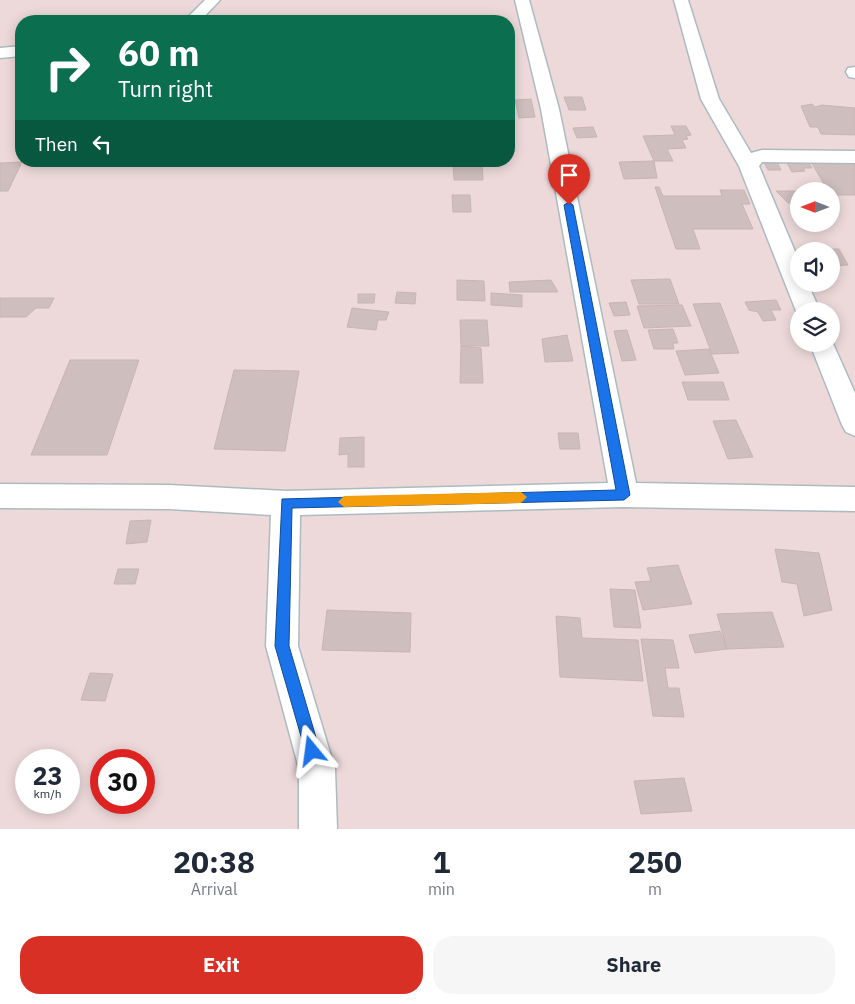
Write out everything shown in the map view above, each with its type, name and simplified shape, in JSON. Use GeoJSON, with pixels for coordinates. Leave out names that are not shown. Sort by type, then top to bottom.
{"type":"FeatureCollection","features":[{"type":"Feature","properties":{"kind":"street"},"geometry":{"type":"LineString","coordinates":[[198,15],[213,0]]}},
{"type":"Feature","properties":{"kind":"street"},"geometry":{"type":"LineString","coordinates":[[522,0],[550,109],[624,495]]}},
{"type":"Feature","properties":{"kind":"street"},"geometry":{"type":"LineString","coordinates":[[681,0],[710,99],[749,166],[804,302]]}},
{"type":"Feature","properties":{"kind":"street"},"geometry":{"type":"LineString","coordinates":[[0,53],[15,52]]}},
{"type":"Feature","properties":{"kind":"street"},"geometry":{"type":"LineString","coordinates":[[749,166],[752,158],[762,156],[855,157]]}},
{"type":"Feature","properties":{"kind":"street"},"geometry":{"type":"LineString","coordinates":[[825,352],[855,425]]}},
{"type":"Feature","properties":{"kind":"street"},"geometry":{"type":"LineString","coordinates":[[0,496],[169,497],[286,503],[624,495],[855,499]]}},
{"type":"Feature","properties":{"kind":"street"},"geometry":{"type":"LineString","coordinates":[[286,503],[282,646],[317,769],[318,829]]}},
{"type":"Feature","properties":{"kind":"building"},"geometry":{"type":"Polygon","coordinates":[[[564,97],[582,97],[586,110],[569,110],[564,97]]]}},
{"type":"Feature","properties":{"kind":"building"},"geometry":{"type":"Polygon","coordinates":[[[531,99],[535,117],[519,118],[515,100],[531,99]]]}},
{"type":"Feature","properties":{"kind":"building"},"geometry":{"type":"Polygon","coordinates":[[[812,104],[815,107],[822,105],[855,108],[855,135],[821,134],[818,127],[810,127],[801,106],[812,104]]]}},
{"type":"Feature","properties":{"kind":"building"},"geometry":{"type":"Polygon","coordinates":[[[671,126],[686,126],[691,135],[686,136],[688,139],[682,140],[686,148],[667,149],[673,161],[654,161],[643,136],[675,135],[671,126]]]}},
{"type":"Feature","properties":{"kind":"building"},"geometry":{"type":"Polygon","coordinates":[[[593,127],[597,137],[577,138],[573,128],[593,127]]]}},
{"type":"Feature","properties":{"kind":"building"},"geometry":{"type":"Polygon","coordinates":[[[810,160],[852,160],[855,165],[855,195],[840,195],[840,182],[823,182],[810,160]]]}},
{"type":"Feature","properties":{"kind":"building"},"geometry":{"type":"Polygon","coordinates":[[[654,161],[657,178],[624,179],[619,162],[654,161]]]}},
{"type":"Feature","properties":{"kind":"building"},"geometry":{"type":"Polygon","coordinates":[[[15,162],[15,167],[20,167],[8,191],[0,191],[0,163],[15,162]]]}},
{"type":"Feature","properties":{"kind":"building"},"geometry":{"type":"Polygon","coordinates":[[[764,162],[777,162],[781,170],[768,170],[764,162]]]}},
{"type":"Feature","properties":{"kind":"building"},"geometry":{"type":"Polygon","coordinates":[[[787,163],[809,163],[812,168],[803,168],[805,171],[792,172],[787,163]]]}},
{"type":"Feature","properties":{"kind":"building"},"geometry":{"type":"Polygon","coordinates":[[[453,167],[482,167],[483,180],[454,180],[453,167]]]}},
{"type":"Feature","properties":{"kind":"building"},"geometry":{"type":"Polygon","coordinates":[[[655,187],[659,187],[663,196],[722,196],[720,190],[744,190],[750,204],[742,204],[753,229],[693,229],[700,249],[676,249],[655,187]]]}},
{"type":"Feature","properties":{"kind":"building"},"geometry":{"type":"Polygon","coordinates":[[[776,191],[790,191],[790,203],[776,191]]]}},
{"type":"Feature","properties":{"kind":"building"},"geometry":{"type":"Polygon","coordinates":[[[452,195],[470,195],[471,212],[453,212],[452,195]]]}},
{"type":"Feature","properties":{"kind":"building"},"geometry":{"type":"Polygon","coordinates":[[[840,251],[848,265],[840,265],[840,251]]]}},
{"type":"Feature","properties":{"kind":"building"},"geometry":{"type":"Polygon","coordinates":[[[670,279],[679,304],[639,304],[631,280],[670,279]]]}},
{"type":"Feature","properties":{"kind":"building"},"geometry":{"type":"Polygon","coordinates":[[[457,280],[484,281],[485,301],[457,300],[457,280]]]}},
{"type":"Feature","properties":{"kind":"building"},"geometry":{"type":"Polygon","coordinates":[[[551,280],[558,292],[510,292],[509,282],[551,280]]]}},
{"type":"Feature","properties":{"kind":"building"},"geometry":{"type":"Polygon","coordinates":[[[397,292],[416,293],[415,304],[395,303],[397,292]]]}},
{"type":"Feature","properties":{"kind":"building"},"geometry":{"type":"Polygon","coordinates":[[[491,293],[522,295],[522,307],[491,305],[491,293]]]}},
{"type":"Feature","properties":{"kind":"building"},"geometry":{"type":"Polygon","coordinates":[[[358,294],[375,294],[374,303],[358,303],[358,294]]]}},
{"type":"Feature","properties":{"kind":"building"},"geometry":{"type":"Polygon","coordinates":[[[0,298],[54,298],[49,308],[36,308],[26,317],[0,317],[0,298]]]}},
{"type":"Feature","properties":{"kind":"building"},"geometry":{"type":"Polygon","coordinates":[[[776,300],[781,310],[771,310],[776,320],[763,321],[758,312],[749,310],[745,302],[776,300]]]}},
{"type":"Feature","properties":{"kind":"building"},"geometry":{"type":"Polygon","coordinates":[[[626,302],[630,315],[614,316],[609,303],[626,302]]]}},
{"type":"Feature","properties":{"kind":"building"},"geometry":{"type":"Polygon","coordinates":[[[720,303],[739,353],[712,354],[693,304],[720,303]]]}},
{"type":"Feature","properties":{"kind":"building"},"geometry":{"type":"Polygon","coordinates":[[[682,305],[691,326],[644,328],[637,306],[682,305]]]}},
{"type":"Feature","properties":{"kind":"building"},"geometry":{"type":"Polygon","coordinates":[[[352,308],[389,312],[386,320],[378,320],[376,330],[347,327],[352,308]]]}},
{"type":"Feature","properties":{"kind":"building"},"geometry":{"type":"Polygon","coordinates":[[[460,320],[487,320],[489,346],[461,346],[460,320]]]}},
{"type":"Feature","properties":{"kind":"building"},"geometry":{"type":"Polygon","coordinates":[[[673,329],[678,343],[673,343],[674,349],[654,349],[648,330],[673,329]]]}},
{"type":"Feature","properties":{"kind":"building"},"geometry":{"type":"Polygon","coordinates":[[[627,330],[636,360],[622,361],[614,331],[627,330]]]}},
{"type":"Feature","properties":{"kind":"building"},"geometry":{"type":"Polygon","coordinates":[[[567,335],[573,361],[545,362],[542,339],[567,335]]]}},
{"type":"Feature","properties":{"kind":"building"},"geometry":{"type":"Polygon","coordinates":[[[461,346],[481,348],[483,383],[460,383],[461,346]]]}},
{"type":"Feature","properties":{"kind":"building"},"geometry":{"type":"Polygon","coordinates":[[[709,349],[719,373],[685,375],[676,351],[709,349]]]}},
{"type":"Feature","properties":{"kind":"building"},"geometry":{"type":"Polygon","coordinates":[[[70,360],[139,360],[107,455],[31,455],[70,360]]]}},
{"type":"Feature","properties":{"kind":"building"},"geometry":{"type":"Polygon","coordinates":[[[234,370],[299,371],[285,451],[214,449],[234,370]]]}},
{"type":"Feature","properties":{"kind":"building"},"geometry":{"type":"Polygon","coordinates":[[[682,382],[723,382],[729,400],[688,400],[682,382]]]}},
{"type":"Feature","properties":{"kind":"building"},"geometry":{"type":"Polygon","coordinates":[[[736,420],[753,457],[728,459],[713,421],[736,420]]]}},
{"type":"Feature","properties":{"kind":"building"},"geometry":{"type":"Polygon","coordinates":[[[558,433],[578,433],[580,449],[560,449],[558,433]]]}},
{"type":"Feature","properties":{"kind":"building"},"geometry":{"type":"Polygon","coordinates":[[[364,437],[364,467],[348,467],[348,454],[339,455],[340,438],[364,437]]]}},
{"type":"Feature","properties":{"kind":"building"},"geometry":{"type":"Polygon","coordinates":[[[151,520],[147,542],[126,544],[130,521],[151,520]]]}},
{"type":"Feature","properties":{"kind":"building"},"geometry":{"type":"Polygon","coordinates":[[[775,549],[819,553],[832,610],[804,616],[797,584],[782,582],[775,549]]]}},
{"type":"Feature","properties":{"kind":"building"},"geometry":{"type":"Polygon","coordinates":[[[678,565],[692,604],[643,610],[635,582],[651,581],[647,568],[678,565]]]}},
{"type":"Feature","properties":{"kind":"building"},"geometry":{"type":"Polygon","coordinates":[[[118,569],[139,569],[135,584],[114,584],[118,569]]]}},
{"type":"Feature","properties":{"kind":"building"},"geometry":{"type":"Polygon","coordinates":[[[610,589],[635,590],[641,628],[614,627],[610,589]]]}},
{"type":"Feature","properties":{"kind":"building"},"geometry":{"type":"Polygon","coordinates":[[[327,610],[411,613],[410,652],[322,650],[327,610]]]}},
{"type":"Feature","properties":{"kind":"building"},"geometry":{"type":"Polygon","coordinates":[[[772,612],[784,647],[727,649],[717,614],[772,612]]]}},
{"type":"Feature","properties":{"kind":"building"},"geometry":{"type":"Polygon","coordinates":[[[556,616],[580,618],[582,638],[638,640],[643,681],[560,677],[556,616]]]}},
{"type":"Feature","properties":{"kind":"building"},"geometry":{"type":"Polygon","coordinates":[[[720,631],[727,649],[695,653],[689,635],[720,631]]]}},
{"type":"Feature","properties":{"kind":"building"},"geometry":{"type":"Polygon","coordinates":[[[641,639],[673,640],[679,668],[665,668],[668,688],[679,688],[684,717],[653,716],[641,639]]]}},
{"type":"Feature","properties":{"kind":"building"},"geometry":{"type":"Polygon","coordinates":[[[90,673],[113,674],[105,701],[81,700],[90,673]]]}},
{"type":"Feature","properties":{"kind":"building"},"geometry":{"type":"Polygon","coordinates":[[[684,778],[692,811],[641,814],[634,781],[684,778]]]}},
{"type":"Feature","properties":{"kind":"slow traffic"},"geometry":{"type":"LineString","coordinates":[[344,502],[521,497]]}},
{"type":"Feature","properties":{"kind":"route"},"geometry":{"type":"LineString","coordinates":[[312,751],[282,646],[286,503],[624,495],[569,205]]}}]}
